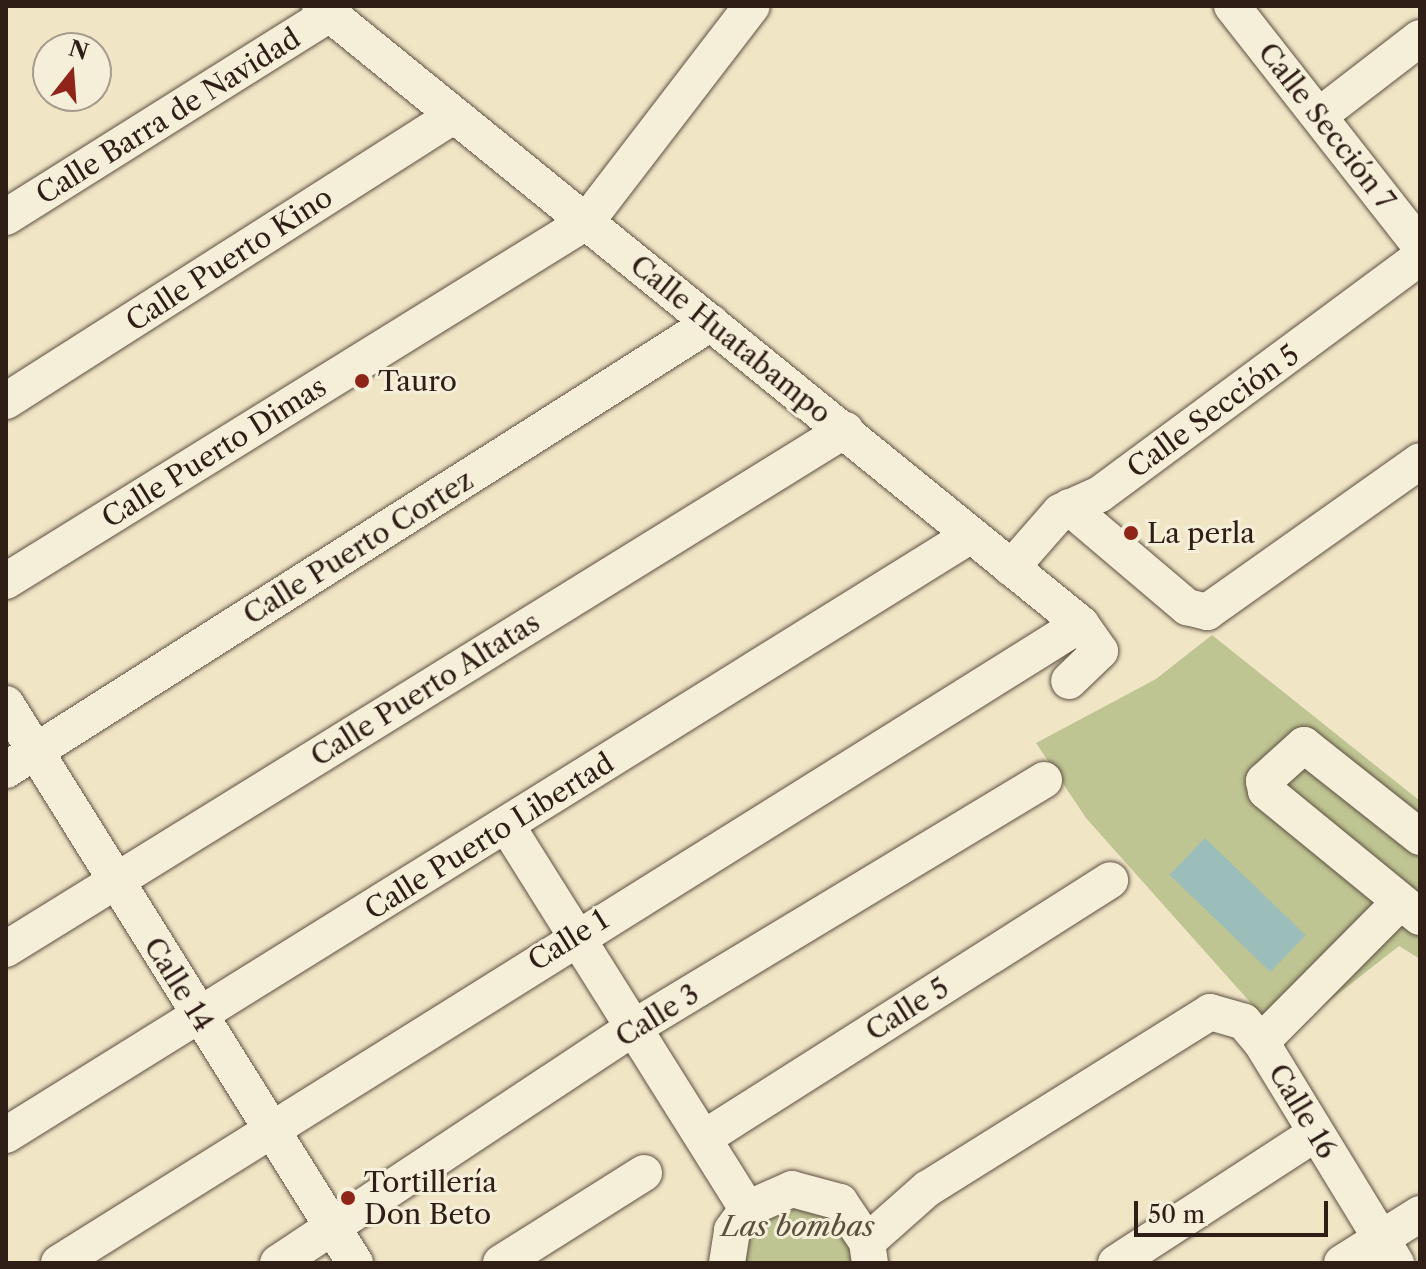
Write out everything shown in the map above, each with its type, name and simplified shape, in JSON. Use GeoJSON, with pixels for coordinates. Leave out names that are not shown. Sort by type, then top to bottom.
{"type":"FeatureCollection","features":[{"type":"Feature","properties":{"kind":"street"},"geometry":{"type":"LineString","coordinates":[[586,222],[752,6]]}},
{"type":"Feature","properties":{"kind":"street","name":"Calle Sección 7"},"geometry":{"type":"LineString","coordinates":[[1232,6],[1420,246]]}},
{"type":"Feature","properties":{"kind":"street","name":"Calle Huatabampo"},"geometry":{"type":"LineString","coordinates":[[325,10],[1081,624],[1100,651],[1069,681]]}},
{"type":"Feature","properties":{"kind":"street","name":"Calle Barra de Navidad"},"geometry":{"type":"LineString","coordinates":[[6,217],[325,10]]}},
{"type":"Feature","properties":{"kind":"street"},"geometry":{"type":"LineString","coordinates":[[1320,115],[1420,38]]}},
{"type":"Feature","properties":{"kind":"street","name":"Calle Puerto Kino"},"geometry":{"type":"LineString","coordinates":[[6,401],[453,116]]}},
{"type":"Feature","properties":{"kind":"street","name":"Calle Puerto Dimas"},"geometry":{"type":"LineString","coordinates":[[6,581],[586,222]]}},
{"type":"Feature","properties":{"kind":"street","name":"Calle Sección 5"},"geometry":{"type":"LineString","coordinates":[[1011,568],[1069,507],[1100,494],[1420,257]]}},
{"type":"Feature","properties":{"kind":"street","name":"Calle Puerto Cortez"},"geometry":{"type":"LineString","coordinates":[[21,761],[711,323]]}},
{"type":"Feature","properties":{"kind":"street","name":"Calle Puerto Altatas"},"geometry":{"type":"LineString","coordinates":[[6,949],[845,430]]}},
{"type":"Feature","properties":{"kind":"street"},"geometry":{"type":"LineString","coordinates":[[1069,507],[1200,612],[1215,610],[1420,461]]}},
{"type":"Feature","properties":{"kind":"street","name":"Calle Puerto Libertad"},"geometry":{"type":"LineString","coordinates":[[6,1135],[197,1013],[507,826],[971,535]]}},
{"type":"Feature","properties":{"kind":"street","name":"Calle 1"},"geometry":{"type":"LineString","coordinates":[[59,1263],[574,936],[1081,624]]}},
{"type":"Feature","properties":{"kind":"street","name":"Calle 14"},"geometry":{"type":"LineString","coordinates":[[6,704],[21,761],[115,880],[355,1263]]}},
{"type":"Feature","properties":{"kind":"street"},"geometry":{"type":"LineString","coordinates":[[1261,1042],[1410,909],[1266,791],[1264,781],[1304,745],[1420,837]]}},
{"type":"Feature","properties":{"kind":"street","name":"Calle 3"},"geometry":{"type":"LineString","coordinates":[[278,1263],[633,1028],[1044,780]]}},
{"type":"Feature","properties":{"kind":"street"},"geometry":{"type":"LineString","coordinates":[[507,826],[747,1209]]}},
{"type":"Feature","properties":{"kind":"street","name":"Calle 5"},"geometry":{"type":"LineString","coordinates":[[704,1138],[1110,880]]}},
{"type":"Feature","properties":{"kind":"street","name":"Calle 16"},"geometry":{"type":"LineString","coordinates":[[863,1240],[927,1189],[1199,1015],[1223,1012],[1261,1042],[1389,1251]]}},
{"type":"Feature","properties":{"kind":"street"},"geometry":{"type":"LineString","coordinates":[[1116,1263],[1315,1134]]}},
{"type":"Feature","properties":{"kind":"street"},"geometry":{"type":"LineString","coordinates":[[501,1263],[644,1173]]}},
{"type":"Feature","properties":{"kind":"street"},"geometry":{"type":"LineString","coordinates":[[727,1263],[732,1230],[747,1209],[792,1189],[817,1192],[863,1240]]}},
{"type":"Feature","properties":{"kind":"street"},"geometry":{"type":"LineString","coordinates":[[1342,1263],[1389,1251],[1420,1214]]}},
{"type":"Feature","properties":{"kind":"green space"},"geometry":{"type":"Polygon","coordinates":[[[1212,635],[1420,801],[1420,959],[1399,946],[1282,1038],[1086,818],[1036,743],[1156,679],[1212,635]]]}},
{"type":"Feature","properties":{"kind":"green space","name":"Las bombas"},"geometry":{"type":"Polygon","coordinates":[[[820,1193],[870,1263],[727,1263],[732,1230],[820,1193]]]}},
{"type":"Feature","properties":{"kind":"water"},"geometry":{"type":"Polygon","coordinates":[[[1205,838],[1306,935],[1270,972],[1170,875],[1205,838]]]}},
{"type":"Feature","properties":{"kind":"place","name":"Tauro"},"geometry":{"type":"Point","coordinates":[362,381]}},
{"type":"Feature","properties":{"kind":"place","name":"La perla"},"geometry":{"type":"Point","coordinates":[1131,533]}},
{"type":"Feature","properties":{"kind":"place","name":"Tortillería Don Beto"},"geometry":{"type":"Point","coordinates":[348,1198]}}]}
